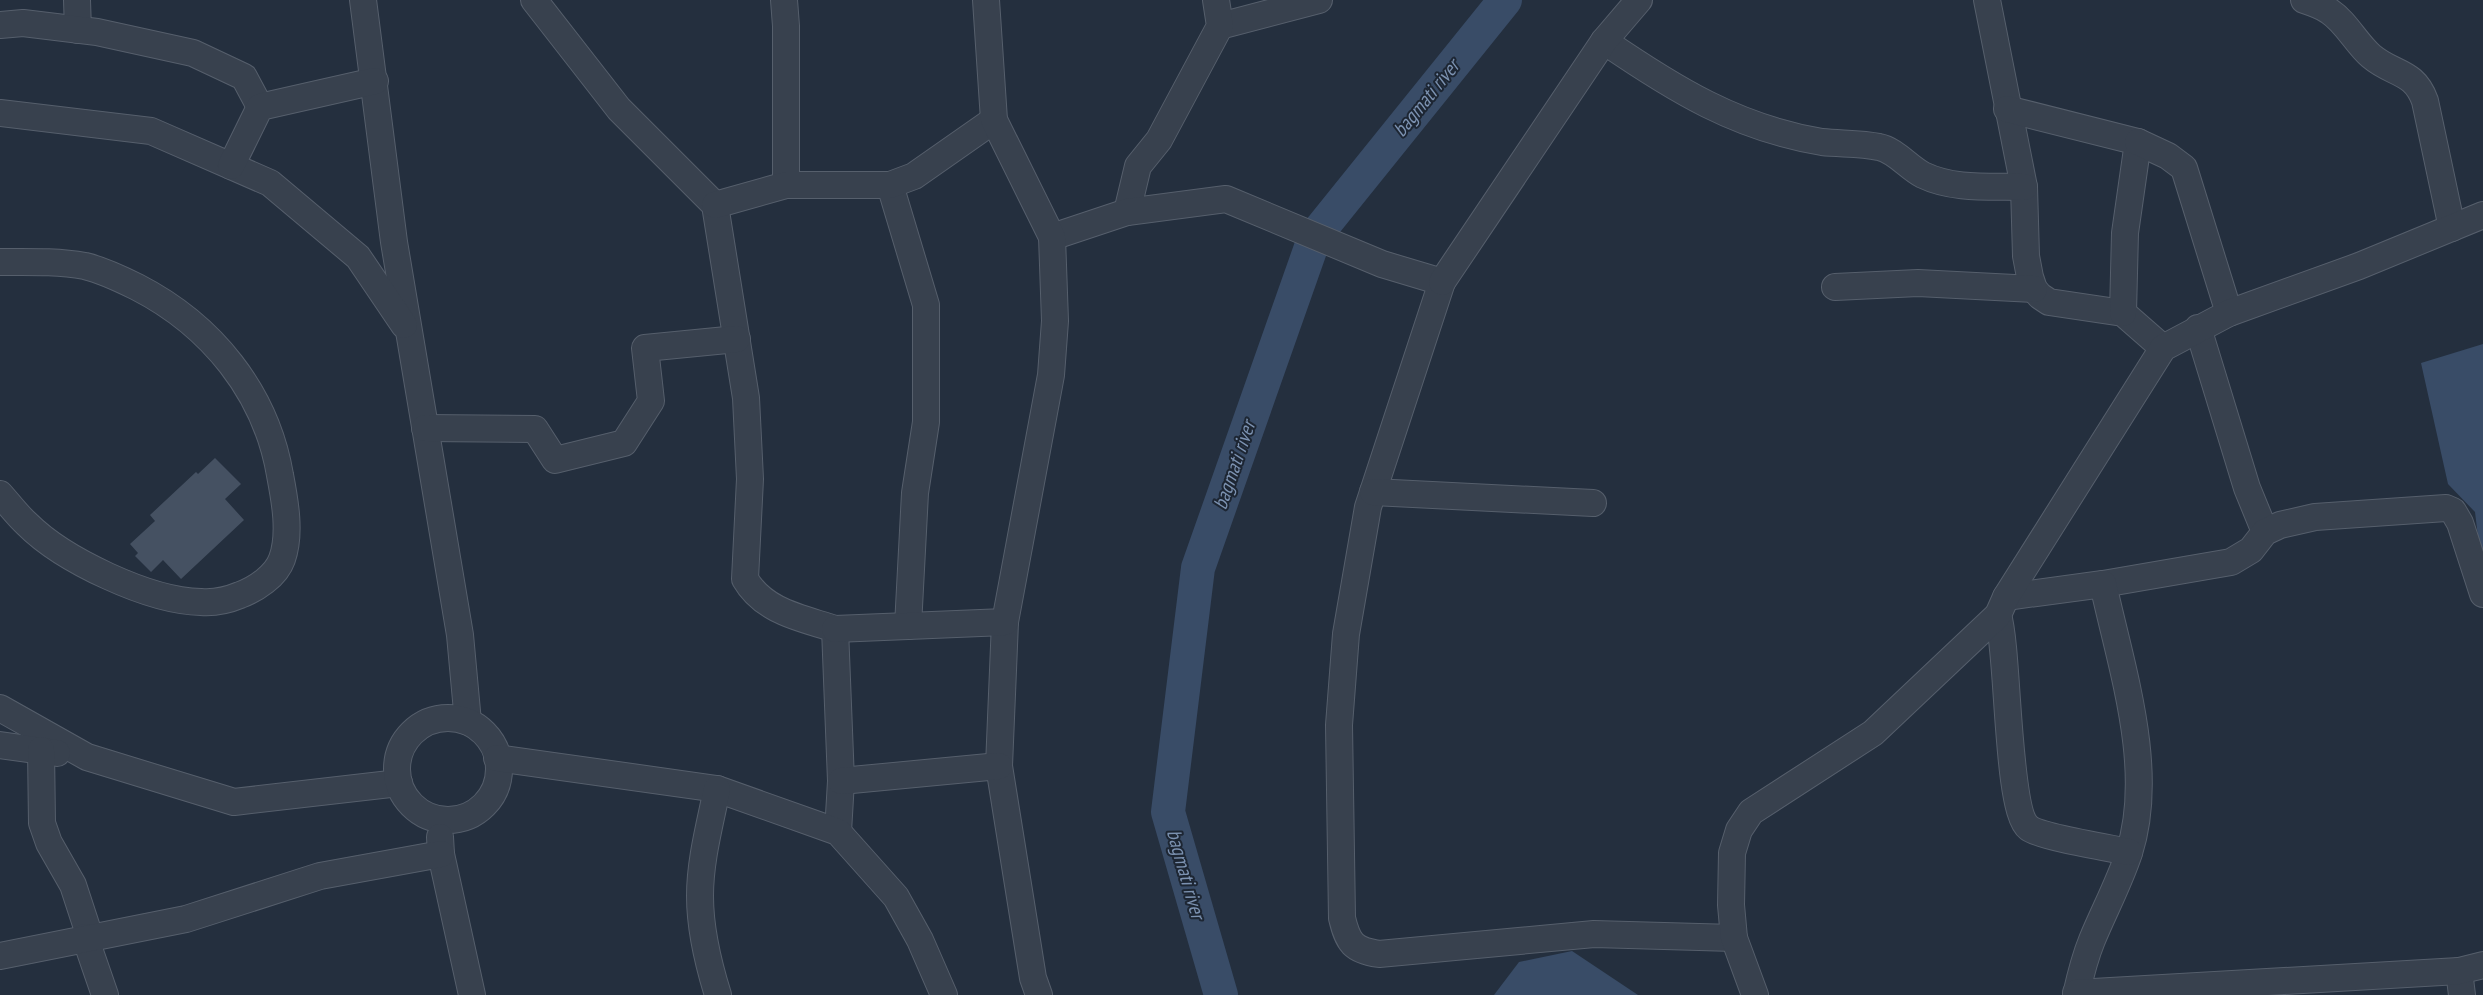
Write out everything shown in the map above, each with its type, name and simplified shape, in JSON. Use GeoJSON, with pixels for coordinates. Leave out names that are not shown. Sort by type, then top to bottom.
{"type":"FeatureCollection","features":[{"type":"Feature","properties":{"kind":"street"},"geometry":{"type":"LineString","coordinates":[[77,0],[78,30]]}},
{"type":"Feature","properties":{"kind":"street"},"geometry":{"type":"LineString","coordinates":[[363,0],[375,81],[394,242],[460,635],[468,722]]}},
{"type":"Feature","properties":{"kind":"street"},"geometry":{"type":"LineString","coordinates":[[534,0],[619,109],[715,205],[746,398],[750,479],[745,579],[753,592],[780,611],[835,629],[1005,622]]}},
{"type":"Feature","properties":{"kind":"street"},"geometry":{"type":"LineString","coordinates":[[784,0],[786,26],[786,185]]}},
{"type":"Feature","properties":{"kind":"street"},"geometry":{"type":"LineString","coordinates":[[986,0],[994,120],[1052,237],[1055,321],[1050,375],[1005,622],[999,766],[1033,978],[1039,995]]}},
{"type":"Feature","properties":{"kind":"street"},"geometry":{"type":"LineString","coordinates":[[1127,212],[1138,166],[1159,140],[1220,26],[1216,0]]}},
{"type":"Feature","properties":{"kind":"street"},"geometry":{"type":"LineString","coordinates":[[1220,26],[1319,0]]}},
{"type":"Feature","properties":{"kind":"street"},"geometry":{"type":"LineString","coordinates":[[1639,0],[1604,40],[1503,194],[1442,282],[1373,492],[1368,508],[1346,634],[1338,724],[1342,918],[1346,934],[1353,946],[1363,952],[1379,954],[1594,934],[1734,938]]}},
{"type":"Feature","properties":{"kind":"street"},"geometry":{"type":"LineString","coordinates":[[1987,0],[2007,109],[2024,187],[2026,256],[2034,289],[2049,302],[2123,312],[2163,348]]}},
{"type":"Feature","properties":{"kind":"street"},"geometry":{"type":"LineString","coordinates":[[2304,0],[2330,11],[2370,55],[2381,63],[2409,77],[2421,88],[2452,228]]}},
{"type":"Feature","properties":{"kind":"street"},"geometry":{"type":"LineString","coordinates":[[0,25],[22,23],[78,30],[193,53],[244,77],[260,107]]}},
{"type":"Feature","properties":{"kind":"street"},"geometry":{"type":"LineString","coordinates":[[1604,40],[1665,82],[1713,109],[1751,123],[1821,142],[1883,148],[1923,174],[1945,183],[2024,187]]}},
{"type":"Feature","properties":{"kind":"street"},"geometry":{"type":"LineString","coordinates":[[260,107],[375,81]]}},
{"type":"Feature","properties":{"kind":"street"},"geometry":{"type":"LineString","coordinates":[[231,166],[260,107]]}},
{"type":"Feature","properties":{"kind":"street"},"geometry":{"type":"LineString","coordinates":[[2007,109],[2138,142],[2168,156],[2184,168],[2229,312]]}},
{"type":"Feature","properties":{"kind":"street"},"geometry":{"type":"LineString","coordinates":[[0,113],[151,131],[270,183],[358,257],[408,331]]}},
{"type":"Feature","properties":{"kind":"street"},"geometry":{"type":"LineString","coordinates":[[715,205],[786,185],[890,184],[914,176],[994,120]]}},
{"type":"Feature","properties":{"kind":"street"},"geometry":{"type":"LineString","coordinates":[[2123,312],[2125,233],[2138,142]]}},
{"type":"Feature","properties":{"kind":"street"},"geometry":{"type":"LineString","coordinates":[[890,184],[926,305],[926,422],[915,493],[908,626]]}},
{"type":"Feature","properties":{"kind":"street"},"geometry":{"type":"LineString","coordinates":[[1052,237],[1127,212],[1226,199],[1382,264],[1442,282]]}},
{"type":"Feature","properties":{"kind":"street"},"geometry":{"type":"LineString","coordinates":[[1755,995],[1734,938],[1731,905],[1732,853],[1740,830],[1751,812],[1873,733],[2002,606],[2163,348],[2229,312],[2359,266],[2483,215]]}},
{"type":"Feature","properties":{"kind":"street"},"geometry":{"type":"LineString","coordinates":[[0,262],[42,262],[85,266],[125,281],[167,303],[212,340],[241,378],[262,414],[277,456],[285,501],[286,542],[282,560],[277,568],[252,591],[228,600],[200,602],[134,586],[99,572],[55,546],[27,525],[0,494]]}},
{"type":"Feature","properties":{"kind":"street"},"geometry":{"type":"LineString","coordinates":[[1835,287],[1918,283],[2034,289]]}},
{"type":"Feature","properties":{"kind":"street"},"geometry":{"type":"LineString","coordinates":[[2198,328],[2245,479],[2265,532]]}},
{"type":"Feature","properties":{"kind":"street"},"geometry":{"type":"LineString","coordinates":[[425,428],[535,429],[555,460],[624,443],[651,401],[645,348],[736,339]]}},
{"type":"Feature","properties":{"kind":"street"},"geometry":{"type":"LineString","coordinates":[[1373,492],[1593,503]]}},
{"type":"Feature","properties":{"kind":"street"},"geometry":{"type":"LineString","coordinates":[[2002,606],[2103,584],[2231,562],[2250,550],[2265,532],[2280,525],[2315,517],[2446,508],[2452,511],[2460,523],[2483,594]]}},
{"type":"Feature","properties":{"kind":"street"},"geometry":{"type":"LineString","coordinates":[[2103,584],[2136,745],[2139,782],[2136,820],[2129,852],[2091,941],[2076,994],[2468,977]]}},
{"type":"Feature","properties":{"kind":"street"},"geometry":{"type":"LineString","coordinates":[[2002,606],[2006,697],[2012,760],[2020,812],[2024,823],[2036,832],[2129,852]]}},
{"type":"Feature","properties":{"kind":"street"},"geometry":{"type":"LineString","coordinates":[[835,629],[842,781],[838,832]]}},
{"type":"Feature","properties":{"kind":"street"},"geometry":{"type":"LineString","coordinates":[[0,708],[87,757]]}},
{"type":"Feature","properties":{"kind":"street"},"geometry":{"type":"LineString","coordinates":[[454,718],[468,722],[484,733],[494,749],[498,772],[496,786],[489,798],[467,816],[453,819],[438,819],[425,814],[404,796],[399,783],[398,755],[414,730],[426,723],[454,718]]}},
{"type":"Feature","properties":{"kind":"street"},"geometry":{"type":"LineString","coordinates":[[0,745],[87,757],[234,802],[399,783]]}},
{"type":"Feature","properties":{"kind":"street"},"geometry":{"type":"LineString","coordinates":[[41,750],[42,824],[49,843],[74,885],[105,995]]}},
{"type":"Feature","properties":{"kind":"street"},"geometry":{"type":"LineString","coordinates":[[497,758],[717,789],[838,832],[896,897],[920,940],[944,995]]}},
{"type":"Feature","properties":{"kind":"street"},"geometry":{"type":"LineString","coordinates":[[842,781],[999,766]]}},
{"type":"Feature","properties":{"kind":"street"},"geometry":{"type":"LineString","coordinates":[[717,789],[701,870],[700,896],[706,952],[718,995]]}},
{"type":"Feature","properties":{"kind":"street"},"geometry":{"type":"LineString","coordinates":[[438,819],[441,854],[472,995]]}},
{"type":"Feature","properties":{"kind":"street"},"geometry":{"type":"LineString","coordinates":[[0,956],[186,918],[320,876],[441,854]]}},
{"type":"Feature","properties":{"kind":"water"},"geometry":{"type":"Polygon","coordinates":[[[2483,344],[2483,577],[2475,512],[2448,484],[2421,363],[2483,344]]]}},
{"type":"Feature","properties":{"kind":"water"},"geometry":{"type":"Polygon","coordinates":[[[1572,951],[1638,995],[1494,995],[1519,962],[1572,951]]]}},
{"type":"Feature","properties":{"kind":"building"},"geometry":{"type":"Polygon","coordinates":[[[215,458],[241,484],[225,499],[244,520],[181,579],[163,560],[151,572],[135,556],[138,553],[130,544],[155,521],[150,515],[196,472],[198,474],[215,458]]]}},
{"type":"Feature","properties":{"kind":"waterway","name":"bagmati river"},"geometry":{"type":"LineString","coordinates":[[1221,995],[1168,812],[1198,568],[1315,236],[1505,0]]}}]}
